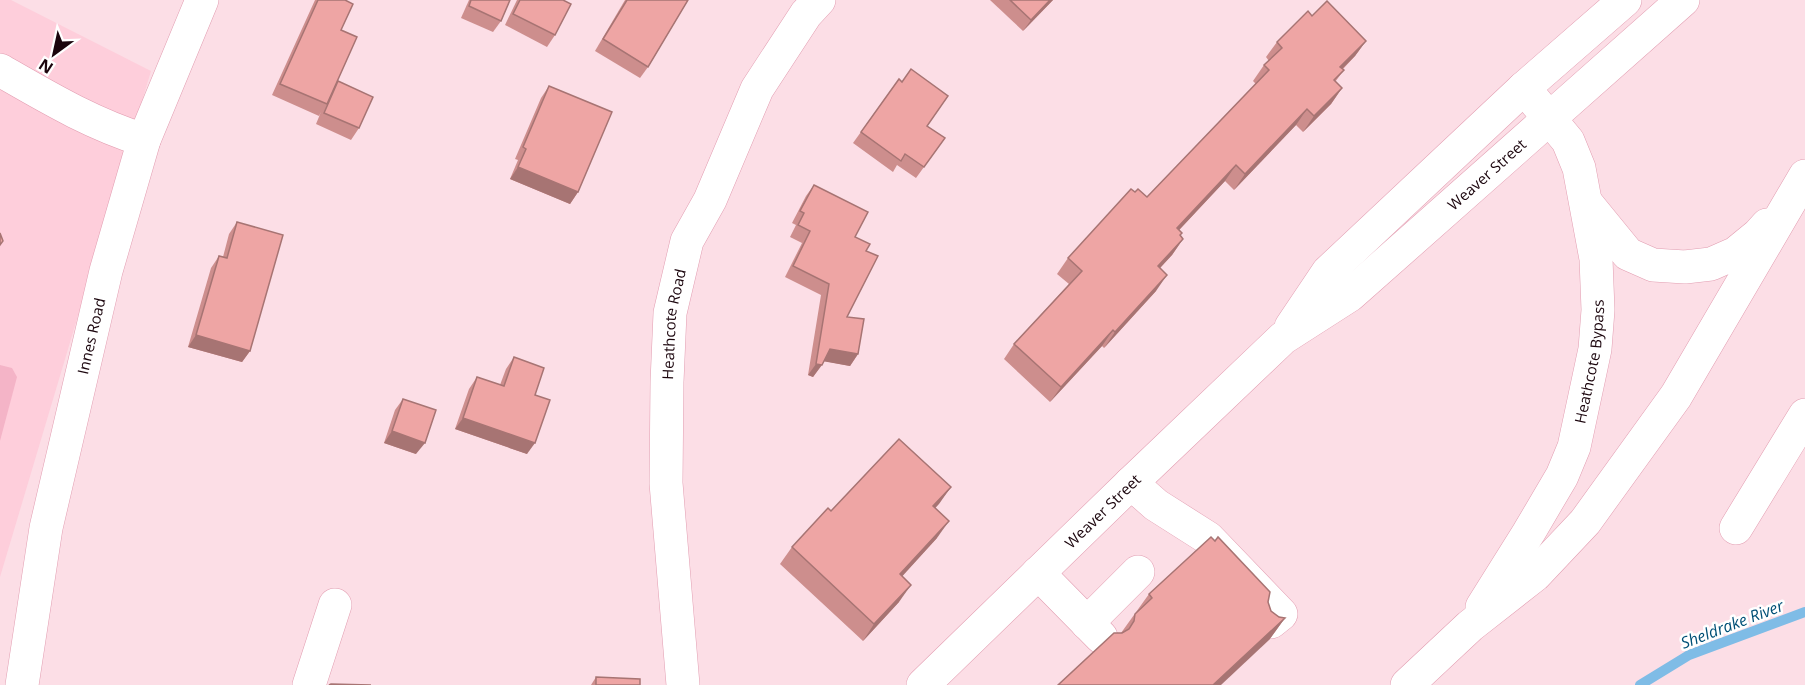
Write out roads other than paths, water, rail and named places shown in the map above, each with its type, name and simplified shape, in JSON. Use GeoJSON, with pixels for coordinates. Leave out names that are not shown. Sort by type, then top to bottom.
{"type":"FeatureCollection","features":[{"type":"Feature","properties":{"kind":"main road","name":"Innes Road"},"geometry":{"type":"LineString","coordinates":[[22,685],[46,528],[106,271],[144,140],[202,0]]}},
{"type":"Feature","properties":{"kind":"main road","name":"Heathcote Road"},"geometry":{"type":"LineString","coordinates":[[683,685],[666,483],[666,382],[670,313],[687,241],[710,200],[757,89],[806,14],[819,0]]}},
{"type":"Feature","properties":{"kind":"main road","name":"Weaver Street"},"geometry":{"type":"LineString","coordinates":[[1283,338],[1328,272],[1524,87],[1625,0]]}},
{"type":"Feature","properties":{"kind":"main road","name":"Weaver Street"},"geometry":{"type":"LineString","coordinates":[[922,685],[1283,338],[1350,295],[1683,0]]}},
{"type":"Feature","properties":{"kind":"main road"},"geometry":{"type":"LineString","coordinates":[[0,70],[78,115],[115,131],[144,140]]}},
{"type":"Feature","properties":{"kind":"main road","name":"Heathcote Bypass"},"geometry":{"type":"LineString","coordinates":[[1470,626],[1562,476],[1574,447],[1595,349],[1598,310],[1596,259],[1579,168],[1568,141],[1524,87]]}},
{"type":"Feature","properties":{"kind":"main road"},"geometry":{"type":"LineString","coordinates":[[1585,201],[1628,254],[1653,265],[1685,267],[1711,264],[1737,253],[1758,235],[1801,184]]}},
{"type":"Feature","properties":{"kind":"main road","name":"Heathcote Bypass"},"geometry":{"type":"LineString","coordinates":[[1407,685],[1470,626],[1535,575],[1585,522],[1676,396],[1801,184]]}},
{"type":"Feature","properties":{"kind":"main road"},"geometry":{"type":"LineString","coordinates":[[1736,528],[1805,415]]}},
{"type":"Feature","properties":{"kind":"main road"},"geometry":{"type":"LineString","coordinates":[[1131,483],[1156,506],[1208,538],[1281,614],[1271,622]]}},
{"type":"Feature","properties":{"kind":"main road"},"geometry":{"type":"LineString","coordinates":[[1038,573],[1094,630],[1138,572]]}},
{"type":"Feature","properties":{"kind":"main road"},"geometry":{"type":"LineString","coordinates":[[309,685],[335,605]]}},
{"type":"Feature","properties":{"kind":"waterway","name":"Sheldrake River"},"geometry":{"type":"LineString","coordinates":[[1640,685],[1689,655],[1805,612]]}}]}
